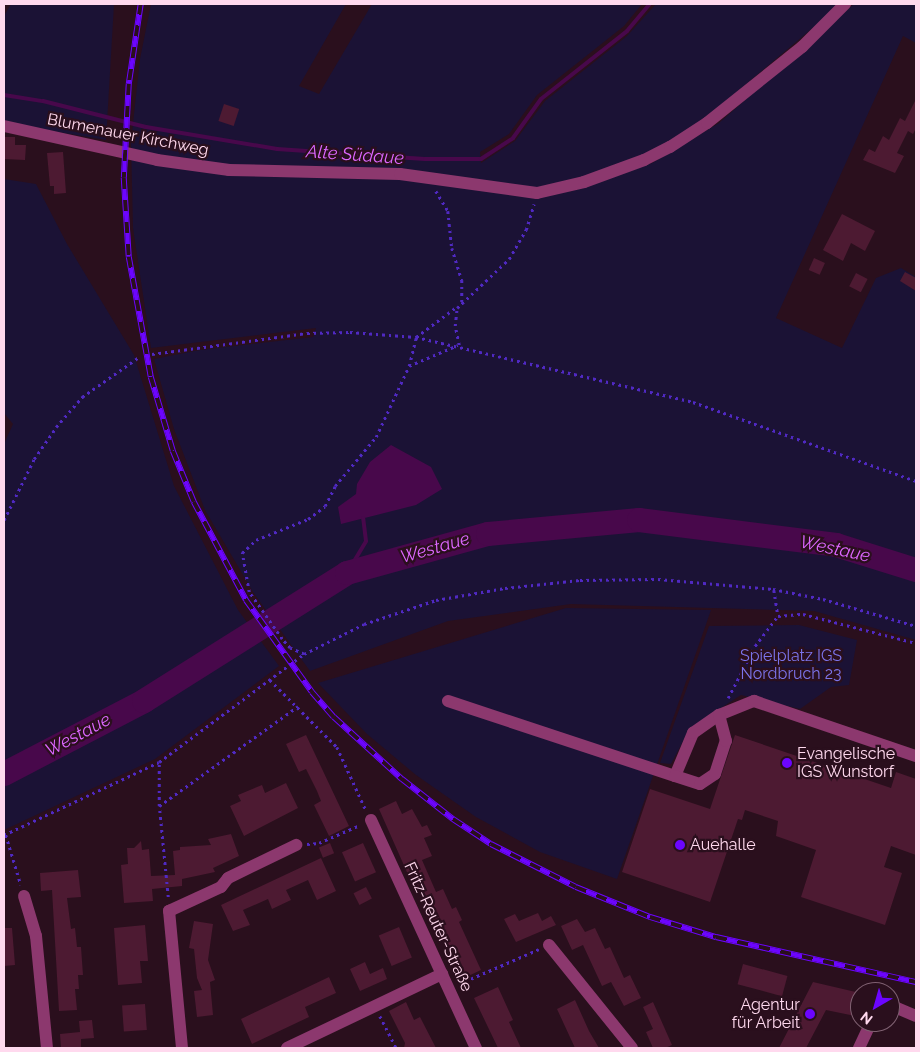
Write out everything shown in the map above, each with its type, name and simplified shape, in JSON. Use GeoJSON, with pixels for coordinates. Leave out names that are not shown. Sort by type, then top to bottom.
{"type":"FeatureCollection","features":[{"type":"Feature","properties":{"kind":"street","name":"Blumenauer Kirchweg"},"geometry":{"type":"LineString","coordinates":[[4,126],[157,160],[229,170],[423,177],[537,193],[584,182],[644,160],[670,147],[707,123],[802,47],[845,4]]}},
{"type":"Feature","properties":{"kind":"street"},"geometry":{"type":"LineString","coordinates":[[448,701],[700,784],[715,774],[726,741],[720,715]]}},
{"type":"Feature","properties":{"kind":"street"},"geometry":{"type":"LineString","coordinates":[[675,776],[693,733],[720,715],[754,701],[916,756]]}},
{"type":"Feature","properties":{"kind":"street","name":"Fritz-Reuter-Straße"},"geometry":{"type":"LineString","coordinates":[[371,820],[476,1048]]}},
{"type":"Feature","properties":{"kind":"street"},"geometry":{"type":"LineString","coordinates":[[182,1048],[169,911],[221,887],[228,878],[296,846]]}},
{"type":"Feature","properties":{"kind":"street"},"geometry":{"type":"LineString","coordinates":[[24,896],[36,936],[47,1048]]}},
{"type":"Feature","properties":{"kind":"street"},"geometry":{"type":"LineString","coordinates":[[550,945],[632,1048]]}},
{"type":"Feature","properties":{"kind":"street"},"geometry":{"type":"LineString","coordinates":[[287,1048],[374,1004],[442,974]]}},
{"type":"Feature","properties":{"kind":"street"},"geometry":{"type":"LineString","coordinates":[[900,1009],[916,1016]]}},
{"type":"Feature","properties":{"kind":"street"},"geometry":{"type":"LineString","coordinates":[[859,1048],[867,1032]]}},
{"type":"Feature","properties":{"kind":"path"},"geometry":{"type":"LineString","coordinates":[[423,177],[448,211],[452,248],[462,280],[462,303]]}},
{"type":"Feature","properties":{"kind":"path"},"geometry":{"type":"LineString","coordinates":[[304,654],[290,648],[282,640],[249,592],[242,553],[256,540],[308,519],[325,506],[335,486],[376,437],[409,366],[416,337],[462,303],[509,259],[526,230],[537,193]]}},
{"type":"Feature","properties":{"kind":"path"},"geometry":{"type":"LineString","coordinates":[[456,308],[455,326],[459,345]]}},
{"type":"Feature","properties":{"kind":"path"},"geometry":{"type":"LineString","coordinates":[[152,354],[307,333],[350,332],[416,337],[459,345],[693,402],[916,481]]}},
{"type":"Feature","properties":{"kind":"path"},"geometry":{"type":"LineString","coordinates":[[409,366],[459,345]]}},
{"type":"Feature","properties":{"kind":"path"},"geometry":{"type":"LineString","coordinates":[[4,520],[34,459],[56,427],[82,397],[139,357]]}},
{"type":"Feature","properties":{"kind":"path"},"geometry":{"type":"LineString","coordinates":[[24,896],[5,834],[159,762],[304,654],[364,624],[436,600],[505,588],[580,580],[658,579],[774,589],[822,599],[916,626]]}},
{"type":"Feature","properties":{"kind":"path"},"geometry":{"type":"LineString","coordinates":[[720,715],[755,646],[778,616],[774,589]]}},
{"type":"Feature","properties":{"kind":"path"},"geometry":{"type":"LineString","coordinates":[[778,616],[803,614],[916,643]]}},
{"type":"Feature","properties":{"kind":"path"},"geometry":{"type":"LineString","coordinates":[[270,680],[337,747],[371,820],[319,842],[296,846]]}},
{"type":"Feature","properties":{"kind":"path"},"geometry":{"type":"LineString","coordinates":[[159,806],[298,706]]}},
{"type":"Feature","properties":{"kind":"path"},"geometry":{"type":"LineString","coordinates":[[159,762],[159,806],[169,911]]}},
{"type":"Feature","properties":{"kind":"path"},"geometry":{"type":"LineString","coordinates":[[449,988],[550,945]]}},
{"type":"Feature","properties":{"kind":"path"},"geometry":{"type":"LineString","coordinates":[[374,1004],[396,1048]]}},
{"type":"Feature","properties":{"kind":"green space"},"geometry":{"type":"Polygon","coordinates":[[[11,4],[114,4],[106,140],[4,123],[4,16],[11,4]]]}},
{"type":"Feature","properties":{"kind":"green space"},"geometry":{"type":"Polygon","coordinates":[[[151,4],[346,4],[299,86],[319,94],[372,4],[642,4],[624,26],[537,95],[509,134],[480,152],[481,163],[515,141],[545,101],[627,36],[656,4],[841,4],[705,119],[668,142],[569,192],[652,163],[719,123],[854,4],[916,4],[916,43],[903,36],[776,318],[842,348],[876,278],[901,268],[916,277],[916,640],[814,611],[571,604],[448,621],[310,671],[253,592],[205,510],[174,429],[154,359],[200,350],[313,337],[316,328],[151,348],[133,228],[131,142],[140,59],[151,4]]]}},
{"type":"Feature","properties":{"kind":"green space"},"geometry":{"type":"Polygon","coordinates":[[[4,179],[36,184],[67,244],[134,355],[174,486],[238,610],[279,666],[155,759],[4,830],[4,444],[13,424],[4,413],[4,179]]]}},
{"type":"Feature","properties":{"kind":"green space"},"geometry":{"type":"Polygon","coordinates":[[[566,608],[711,610],[617,879],[540,852],[476,817],[416,775],[367,734],[318,683],[566,608]]]}},
{"type":"Feature","properties":{"kind":"green space","name":"Spielplatz IGS Nordbruch 23"},"geometry":{"type":"Polygon","coordinates":[[[799,625],[857,640],[849,685],[831,687],[800,709],[741,695],[690,728],[671,764],[660,763],[709,626],[799,625]]]}},
{"type":"Feature","properties":{"kind":"shaded area"},"geometry":{"type":"Polygon","coordinates":[[[391,445],[431,467],[442,489],[416,505],[341,524],[338,507],[356,494],[357,484],[370,462],[391,445]]]}},
{"type":"Feature","properties":{"kind":"building"},"geometry":{"type":"Polygon","coordinates":[[[916,99],[916,128],[913,134],[908,131],[897,153],[904,156],[895,173],[863,160],[869,149],[875,152],[883,136],[889,140],[900,118],[905,121],[916,99]]]}},
{"type":"Feature","properties":{"kind":"building"},"geometry":{"type":"Polygon","coordinates":[[[224,104],[239,109],[234,126],[218,121],[224,104]]]}},
{"type":"Feature","properties":{"kind":"building"},"geometry":{"type":"Polygon","coordinates":[[[4,137],[15,137],[15,145],[26,145],[25,160],[4,159],[4,137]]]}},
{"type":"Feature","properties":{"kind":"building"},"geometry":{"type":"Polygon","coordinates":[[[63,152],[66,193],[54,194],[54,186],[50,186],[47,153],[63,152]]]}},
{"type":"Feature","properties":{"kind":"building"},"geometry":{"type":"Polygon","coordinates":[[[842,214],[875,231],[865,251],[851,243],[843,261],[823,250],[842,214]]]}},
{"type":"Feature","properties":{"kind":"building"},"geometry":{"type":"Polygon","coordinates":[[[814,258],[825,263],[820,275],[809,270],[814,258]]]}},
{"type":"Feature","properties":{"kind":"building"},"geometry":{"type":"Polygon","coordinates":[[[905,272],[916,278],[916,291],[900,281],[905,272]]]}},
{"type":"Feature","properties":{"kind":"building"},"geometry":{"type":"Polygon","coordinates":[[[856,273],[868,279],[861,292],[849,286],[856,273]]]}},
{"type":"Feature","properties":{"kind":"building"},"geometry":{"type":"Polygon","coordinates":[[[306,735],[349,826],[329,836],[314,805],[321,801],[317,791],[306,769],[299,772],[286,744],[306,735]]]}},
{"type":"Feature","properties":{"kind":"building","name":"Evangelische IGS Wunstorf"},"geometry":{"type":"Polygon","coordinates":[[[735,735],[891,788],[896,772],[916,779],[916,855],[891,846],[884,867],[902,873],[885,925],[801,897],[816,850],[776,836],[778,821],[745,810],[742,820],[738,819],[710,902],[622,872],[650,789],[710,809],[735,735]]]}},
{"type":"Feature","properties":{"kind":"building"},"geometry":{"type":"Polygon","coordinates":[[[286,783],[298,808],[244,836],[230,806],[241,801],[238,795],[262,785],[265,793],[286,783]]]}},
{"type":"Feature","properties":{"kind":"building"},"geometry":{"type":"Polygon","coordinates":[[[396,801],[402,814],[412,809],[422,827],[427,825],[432,835],[424,838],[432,856],[422,860],[436,892],[443,889],[452,909],[456,907],[462,920],[459,922],[481,970],[464,978],[440,930],[435,932],[422,905],[431,901],[414,888],[379,809],[396,801]]]}},
{"type":"Feature","properties":{"kind":"building"},"geometry":{"type":"Polygon","coordinates":[[[231,834],[239,856],[213,868],[215,872],[182,879],[182,886],[152,889],[153,901],[124,903],[121,865],[128,864],[127,848],[134,848],[141,841],[142,850],[149,849],[151,876],[175,875],[173,851],[180,850],[180,847],[211,845],[208,839],[231,834]]]}},
{"type":"Feature","properties":{"kind":"building"},"geometry":{"type":"Polygon","coordinates":[[[330,843],[334,853],[323,858],[319,847],[330,843]]]}},
{"type":"Feature","properties":{"kind":"building"},"geometry":{"type":"Polygon","coordinates":[[[363,843],[376,872],[355,882],[342,852],[363,843]]]}},
{"type":"Feature","properties":{"kind":"building"},"geometry":{"type":"Polygon","coordinates":[[[321,858],[336,891],[317,900],[308,880],[286,890],[291,900],[272,909],[268,899],[243,910],[250,925],[233,931],[221,905],[321,858]]]}},
{"type":"Feature","properties":{"kind":"building"},"geometry":{"type":"Polygon","coordinates":[[[78,870],[81,897],[67,898],[71,929],[75,928],[77,947],[81,947],[83,975],[78,975],[79,989],[75,989],[77,1010],[59,1011],[52,890],[41,891],[40,873],[78,870]]]}},
{"type":"Feature","properties":{"kind":"building"},"geometry":{"type":"Polygon","coordinates":[[[366,887],[372,899],[359,905],[354,893],[366,887]]]}},
{"type":"Feature","properties":{"kind":"building"},"geometry":{"type":"Polygon","coordinates":[[[538,913],[542,921],[551,916],[556,925],[516,942],[504,919],[515,914],[519,921],[538,913]]]}},
{"type":"Feature","properties":{"kind":"building"},"geometry":{"type":"Polygon","coordinates":[[[577,919],[585,932],[595,928],[605,949],[610,947],[624,978],[630,975],[641,998],[624,1006],[611,982],[602,986],[583,945],[572,950],[561,926],[577,919]]]}},
{"type":"Feature","properties":{"kind":"building"},"geometry":{"type":"Polygon","coordinates":[[[194,921],[213,924],[208,960],[215,980],[210,982],[213,1015],[197,1017],[194,991],[202,990],[197,978],[194,949],[189,948],[194,921]]]}},
{"type":"Feature","properties":{"kind":"building"},"geometry":{"type":"Polygon","coordinates":[[[145,925],[148,961],[140,961],[142,983],[118,985],[114,928],[145,925]]]}},
{"type":"Feature","properties":{"kind":"building"},"geometry":{"type":"Polygon","coordinates":[[[399,927],[412,957],[392,966],[379,936],[399,927]]]}},
{"type":"Feature","properties":{"kind":"building"},"geometry":{"type":"Polygon","coordinates":[[[4,928],[12,928],[15,965],[4,966],[4,928]]]}},
{"type":"Feature","properties":{"kind":"building"},"geometry":{"type":"Polygon","coordinates":[[[365,962],[370,974],[383,968],[387,979],[360,991],[350,969],[365,962]]]}},
{"type":"Feature","properties":{"kind":"building"},"geometry":{"type":"Polygon","coordinates":[[[743,964],[787,976],[782,996],[738,984],[743,964]]]}},
{"type":"Feature","properties":{"kind":"building"},"geometry":{"type":"Polygon","coordinates":[[[329,977],[336,993],[305,1007],[309,1017],[252,1044],[241,1019],[329,977]]]}},
{"type":"Feature","properties":{"kind":"building","name":"Agentur für Arbeit"},"geometry":{"type":"Polygon","coordinates":[[[813,982],[850,991],[850,1015],[826,1010],[806,1048],[779,1048],[813,982]]]}},
{"type":"Feature","properties":{"kind":"building"},"geometry":{"type":"Polygon","coordinates":[[[498,987],[513,1020],[509,1022],[521,1048],[498,1048],[474,998],[498,987]]]}},
{"type":"Feature","properties":{"kind":"building"},"geometry":{"type":"Polygon","coordinates":[[[575,1000],[599,1048],[575,1048],[557,1009],[575,1000]]]}},
{"type":"Feature","properties":{"kind":"building"},"geometry":{"type":"Polygon","coordinates":[[[406,1002],[414,1020],[420,1017],[436,1048],[404,1048],[405,1043],[389,1011],[406,1002]]]}},
{"type":"Feature","properties":{"kind":"building"},"geometry":{"type":"Polygon","coordinates":[[[653,1002],[672,1045],[665,1048],[653,1048],[646,1032],[653,1029],[643,1007],[653,1002]]]}},
{"type":"Feature","properties":{"kind":"building"},"geometry":{"type":"Polygon","coordinates":[[[145,1004],[147,1030],[124,1032],[122,1006],[145,1004]]]}},
{"type":"Feature","properties":{"kind":"building"},"geometry":{"type":"Polygon","coordinates":[[[92,1020],[94,1038],[81,1039],[81,1048],[61,1048],[60,1034],[80,1032],[79,1021],[92,1020]]]}},
{"type":"Feature","properties":{"kind":"waterway","name":"Alte Südaue"},"geometry":{"type":"LineString","coordinates":[[4,95],[43,101],[146,127],[277,149],[425,159],[481,159],[513,138],[541,99],[627,31],[650,4]]}},
{"type":"Feature","properties":{"kind":"waterway"},"geometry":{"type":"LineString","coordinates":[[347,573],[366,541],[363,518]]}},
{"type":"Feature","properties":{"kind":"waterway","name":"Westaue"},"geometry":{"type":"LineString","coordinates":[[4,774],[144,701],[347,573],[488,534],[639,520],[836,545],[916,570]]}},
{"type":"Feature","properties":{"kind":"railway"},"geometry":{"type":"LineString","coordinates":[[141,4],[129,84],[124,178],[129,257],[151,377],[173,451],[194,502],[246,600],[312,692],[334,717],[402,779],[453,819],[491,844],[576,887],[650,917],[716,937],[916,982]]}},
{"type":"Feature","properties":{"kind":"place","name":"Evangelische IGS Wunstorf"},"geometry":{"type":"Point","coordinates":[787,763]}},
{"type":"Feature","properties":{"kind":"place","name":"Auehalle"},"geometry":{"type":"Point","coordinates":[680,845]}},
{"type":"Feature","properties":{"kind":"place","name":"Agentur für Arbeit"},"geometry":{"type":"Point","coordinates":[810,1014]}}]}
